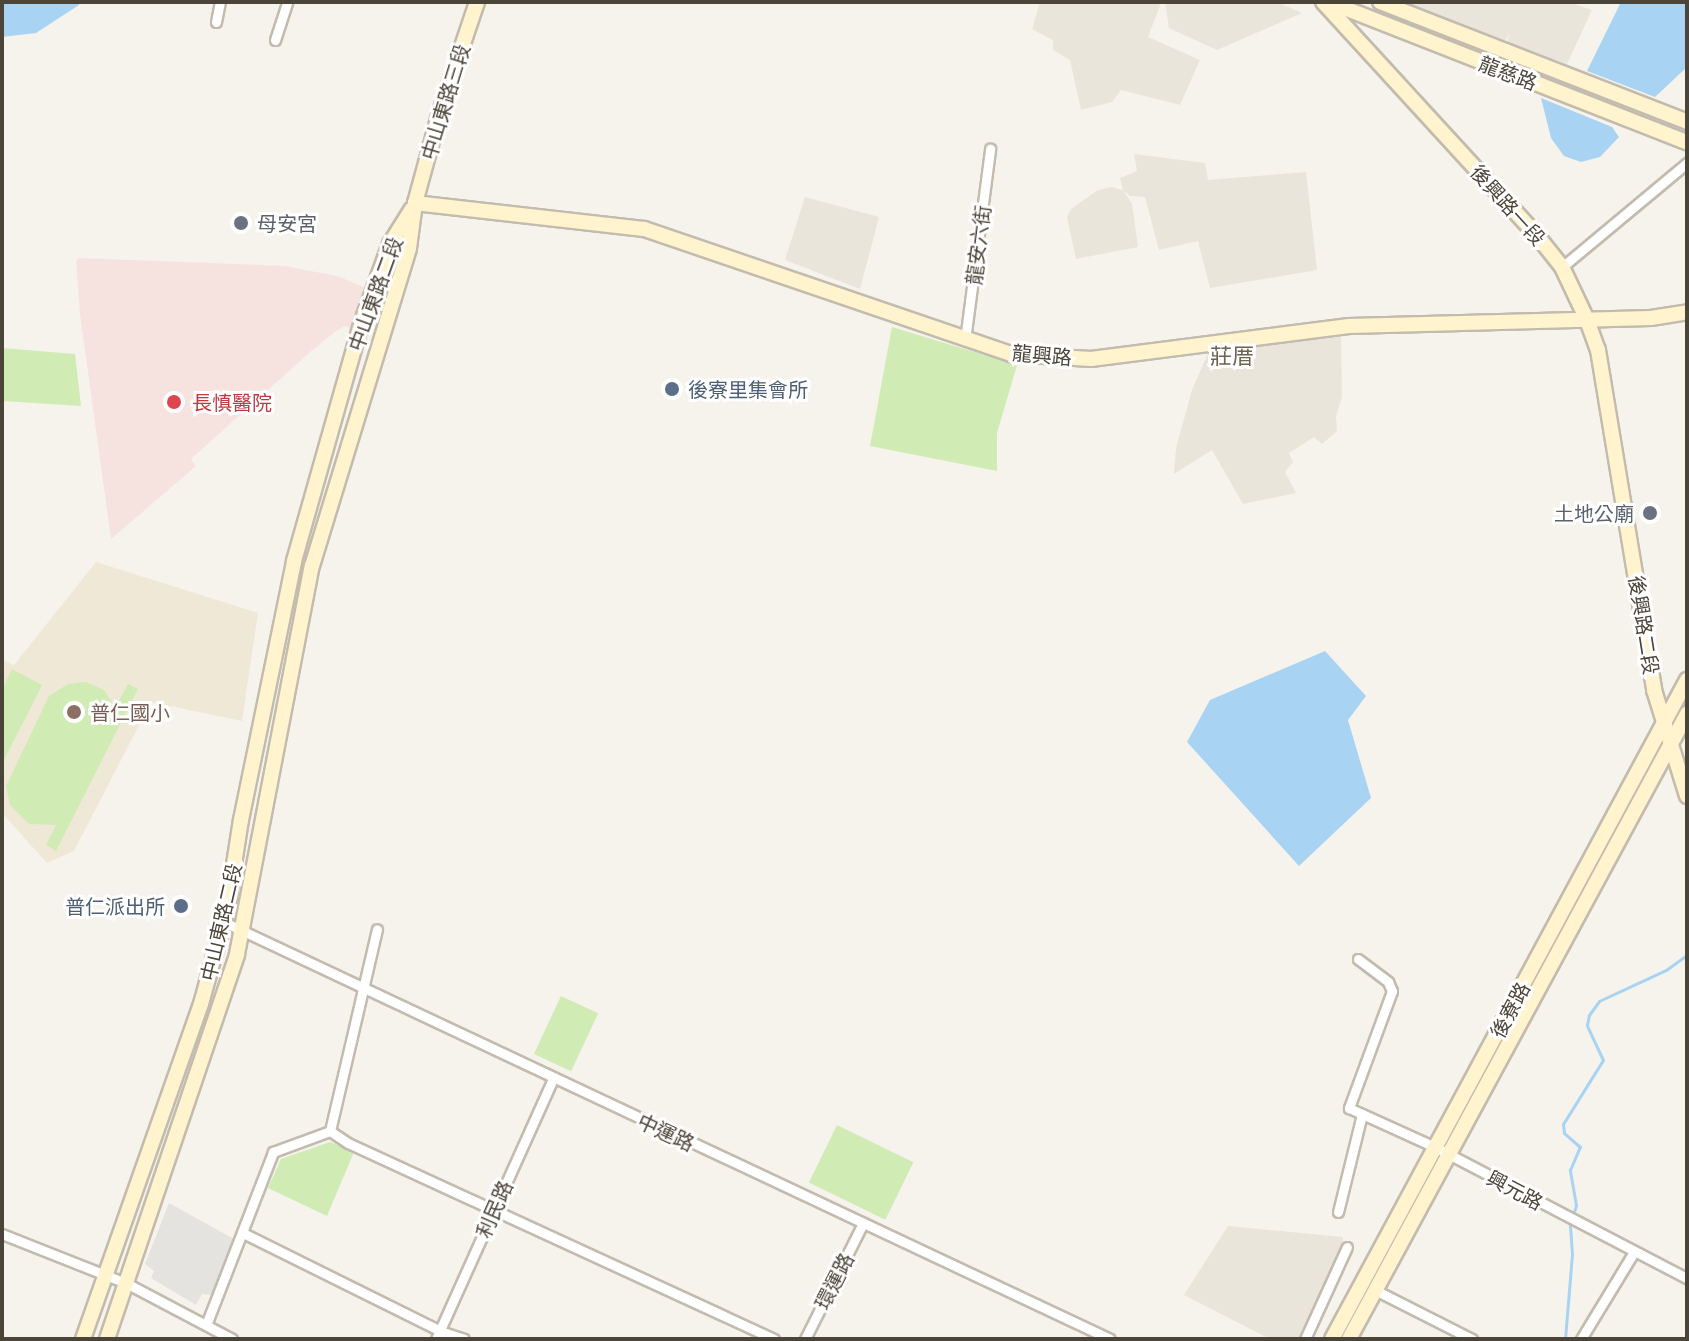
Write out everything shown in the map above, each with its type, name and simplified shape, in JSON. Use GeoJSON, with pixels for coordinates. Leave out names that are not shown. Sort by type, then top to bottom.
{"type":"FeatureCollection","features":[{"type":"Feature","properties":{"kind":"street"},"geometry":{"type":"LineString","coordinates":[[216,22],[220,2]]}},
{"type":"Feature","properties":{"kind":"street"},"geometry":{"type":"LineString","coordinates":[[275,40],[287,2]]}},
{"type":"Feature","properties":{"kind":"street","name":"中山東路三段"},"geometry":{"type":"LineString","coordinates":[[415,203],[442,103],[477,2]]}},
{"type":"Feature","properties":{"kind":"street","name":"龍慈路"},"geometry":{"type":"LineString","coordinates":[[1326,2],[1687,142]]}},
{"type":"Feature","properties":{"kind":"street","name":"後興路一段"},"geometry":{"type":"LineString","coordinates":[[1326,2],[1562,267],[1598,350],[1616,451]]}},
{"type":"Feature","properties":{"kind":"street","name":"龍慈路"},"geometry":{"type":"LineString","coordinates":[[1380,2],[1687,122]]}},
{"type":"Feature","properties":{"kind":"street","name":"龍安六街"},"geometry":{"type":"LineString","coordinates":[[965,340],[990,149]]}},
{"type":"Feature","properties":{"kind":"street"},"geometry":{"type":"LineString","coordinates":[[1562,267],[1687,163]]}},
{"type":"Feature","properties":{"kind":"street","name":"龍興路"},"geometry":{"type":"LineString","coordinates":[[415,203],[644,229],[1011,354],[1091,359],[1349,326],[1661,318],[1687,312]]}},
{"type":"Feature","properties":{"kind":"street","name":"中山東路二段"},"geometry":{"type":"LineString","coordinates":[[83,1339],[201,1004],[224,922],[294,561],[361,324],[390,244],[415,203]]}},
{"type":"Feature","properties":{"kind":"street","name":"中山東路二段"},"geometry":{"type":"LineString","coordinates":[[107,1339],[220,1010],[242,930],[260,823],[312,566],[409,248],[415,203]]}},
{"type":"Feature","properties":{"kind":"street","name":"後興路二段"},"geometry":{"type":"LineString","coordinates":[[1616,451],[1663,726],[1687,796]]}},
{"type":"Feature","properties":{"kind":"street","name":"後寮路"},"geometry":{"type":"LineString","coordinates":[[1349,1339],[1442,1151],[1687,680]]}},
{"type":"Feature","properties":{"kind":"street","name":"後寮路"},"geometry":{"type":"LineString","coordinates":[[1332,1339],[1442,1151],[1687,714]]}},
{"type":"Feature","properties":{"kind":"street","name":"中運路"},"geometry":{"type":"LineString","coordinates":[[224,922],[1110,1339]]}},
{"type":"Feature","properties":{"kind":"street"},"geometry":{"type":"LineString","coordinates":[[330,1131],[377,929]]}},
{"type":"Feature","properties":{"kind":"street","name":"興元路"},"geometry":{"type":"LineString","coordinates":[[1358,959],[1388,982],[1392,991],[1349,1100],[1349,1108],[1442,1151],[1687,1278]]}},
{"type":"Feature","properties":{"kind":"street","name":"利民路"},"geometry":{"type":"LineString","coordinates":[[438,1335],[553,1079]]}},
{"type":"Feature","properties":{"kind":"street"},"geometry":{"type":"LineString","coordinates":[[1338,1212],[1362,1114]]}},
{"type":"Feature","properties":{"kind":"street"},"geometry":{"type":"LineString","coordinates":[[330,1131],[348,1143],[774,1339]]}},
{"type":"Feature","properties":{"kind":"street"},"geometry":{"type":"LineString","coordinates":[[206,1325],[273,1152],[330,1131]]}},
{"type":"Feature","properties":{"kind":"street","name":"環運路"},"geometry":{"type":"LineString","coordinates":[[805,1339],[863,1223]]}},
{"type":"Feature","properties":{"kind":"street"},"geometry":{"type":"LineString","coordinates":[[243,1233],[438,1335],[464,1339]]}},
{"type":"Feature","properties":{"kind":"street"},"geometry":{"type":"LineString","coordinates":[[2,1234],[126,1283],[232,1339]]}},
{"type":"Feature","properties":{"kind":"street"},"geometry":{"type":"LineString","coordinates":[[1305,1339],[1347,1247]]}},
{"type":"Feature","properties":{"kind":"street"},"geometry":{"type":"LineString","coordinates":[[1581,1339],[1634,1252]]}},
{"type":"Feature","properties":{"kind":"street"},"geometry":{"type":"LineString","coordinates":[[1375,1290],[1472,1339]]}},
{"type":"Feature","properties":{"kind":"shaded area"},"geometry":{"type":"Polygon","coordinates":[[[1040,2],[1161,3],[1148,37],[1200,60],[1180,105],[1121,90],[1112,102],[1081,110],[1070,60],[1053,50],[1053,40],[1032,29],[1040,2]]]}},
{"type":"Feature","properties":{"kind":"shaded area"},"geometry":{"type":"Polygon","coordinates":[[[1165,2],[1277,2],[1302,13],[1217,50],[1169,28],[1165,2]]]}},
{"type":"Feature","properties":{"kind":"shaded area"},"geometry":{"type":"Polygon","coordinates":[[[1401,2],[1569,2],[1592,10],[1567,64],[1507,42],[1510,32],[1505,41],[1401,2]]]}},
{"type":"Feature","properties":{"kind":"shaded area"},"geometry":{"type":"Polygon","coordinates":[[[1134,154],[1205,163],[1208,180],[1306,172],[1317,270],[1210,288],[1198,241],[1159,250],[1145,197],[1130,196],[1124,191],[1132,204],[1138,247],[1076,259],[1067,217],[1071,209],[1098,190],[1111,187],[1123,190],[1120,178],[1137,171],[1134,154]]]}},
{"type":"Feature","properties":{"kind":"shaded area"},"geometry":{"type":"Polygon","coordinates":[[[805,197],[879,217],[860,289],[785,260],[805,197]]]}},
{"type":"Feature","properties":{"kind":"shaded area","name":"長慎醫院"},"geometry":{"type":"Polygon","coordinates":[[[79,258],[285,266],[337,276],[364,287],[352,328],[345,326],[336,331],[309,353],[191,459],[196,466],[111,539],[80,314],[76,261],[79,258]]]}},
{"type":"Feature","properties":{"kind":"shaded area","name":"莊厝"},"geometry":{"type":"Polygon","coordinates":[[[1341,337],[1342,397],[1336,416],[1337,431],[1322,444],[1314,437],[1289,453],[1293,462],[1285,472],[1296,493],[1243,504],[1212,450],[1174,474],[1176,448],[1192,390],[1209,351],[1341,337]]]}},
{"type":"Feature","properties":{"kind":"shaded area","name":"普仁國小"},"geometry":{"type":"Polygon","coordinates":[[[96,562],[258,613],[242,721],[151,702],[74,851],[47,863],[2,813],[2,660],[14,665],[96,562]]]}},
{"type":"Feature","properties":{"kind":"shaded area"},"geometry":{"type":"Polygon","coordinates":[[[169,1203],[234,1239],[211,1295],[202,1294],[196,1305],[151,1278],[154,1271],[145,1264],[169,1203]]]}},
{"type":"Feature","properties":{"kind":"shaded area"},"geometry":{"type":"Polygon","coordinates":[[[1228,1226],[1343,1237],[1343,1248],[1298,1339],[1270,1339],[1184,1295],[1228,1226]]]}},
{"type":"Feature","properties":{"kind":"green space"},"geometry":{"type":"Polygon","coordinates":[[[892,327],[1017,365],[997,433],[997,471],[870,446],[892,327]]]}},
{"type":"Feature","properties":{"kind":"green space"},"geometry":{"type":"Polygon","coordinates":[[[2,348],[75,354],[81,406],[2,401],[2,348]]]}},
{"type":"Feature","properties":{"kind":"green space"},"geometry":{"type":"Polygon","coordinates":[[[12,669],[42,685],[2,764],[2,689],[12,669]]]}},
{"type":"Feature","properties":{"kind":"green space"},"geometry":{"type":"Polygon","coordinates":[[[86,682],[104,690],[115,708],[128,684],[138,689],[56,851],[46,845],[56,825],[29,824],[10,805],[6,786],[49,696],[68,684],[86,682]]]}},
{"type":"Feature","properties":{"kind":"green space"},"geometry":{"type":"Polygon","coordinates":[[[561,996],[598,1013],[571,1071],[534,1054],[561,996]]]}},
{"type":"Feature","properties":{"kind":"green space"},"geometry":{"type":"Polygon","coordinates":[[[837,1125],[913,1162],[885,1220],[809,1183],[837,1125]]]}},
{"type":"Feature","properties":{"kind":"green space"},"geometry":{"type":"Polygon","coordinates":[[[330,1142],[354,1152],[327,1216],[268,1188],[281,1159],[330,1142]]]}},
{"type":"Feature","properties":{"kind":"water"},"geometry":{"type":"Polygon","coordinates":[[[2,2],[79,2],[79,5],[36,33],[2,37],[2,2]]]}},
{"type":"Feature","properties":{"kind":"water"},"geometry":{"type":"Polygon","coordinates":[[[1621,2],[1687,2],[1687,67],[1655,97],[1587,71],[1621,2]]]}},
{"type":"Feature","properties":{"kind":"water"},"geometry":{"type":"Polygon","coordinates":[[[1541,98],[1612,127],[1619,137],[1600,157],[1581,162],[1564,156],[1551,138],[1541,98]]]}},
{"type":"Feature","properties":{"kind":"water"},"geometry":{"type":"Polygon","coordinates":[[[1325,651],[1366,696],[1348,720],[1371,798],[1299,866],[1187,742],[1210,700],[1325,651]]]}},
{"type":"Feature","properties":{"kind":"waterway"},"geometry":{"type":"LineString","coordinates":[[1565,1339],[1572,1254],[1570,1226],[1576,1205],[1570,1170],[1580,1147],[1564,1133],[1563,1124],[1603,1060],[1587,1025],[1589,1015],[1599,1001],[1666,970],[1687,955]]}},
{"type":"Feature","properties":{"kind":"place","name":"母安宮"},"geometry":{"type":"Point","coordinates":[241,223]}},
{"type":"Feature","properties":{"kind":"place","name":"後寮里集會所"},"geometry":{"type":"Point","coordinates":[672,389]}},
{"type":"Feature","properties":{"kind":"place","name":"長慎醫院"},"geometry":{"type":"Point","coordinates":[174,402]}},
{"type":"Feature","properties":{"kind":"place","name":"土地公廟"},"geometry":{"type":"Point","coordinates":[1650,513]}},
{"type":"Feature","properties":{"kind":"place","name":"普仁國小"},"geometry":{"type":"Point","coordinates":[74,712]}},
{"type":"Feature","properties":{"kind":"place","name":"普仁派出所"},"geometry":{"type":"Point","coordinates":[181,906]}},
{"type":"Feature","properties":{"kind":"district","name":"莊厝"},"geometry":{"type":"Point","coordinates":[1232,357]}}]}
